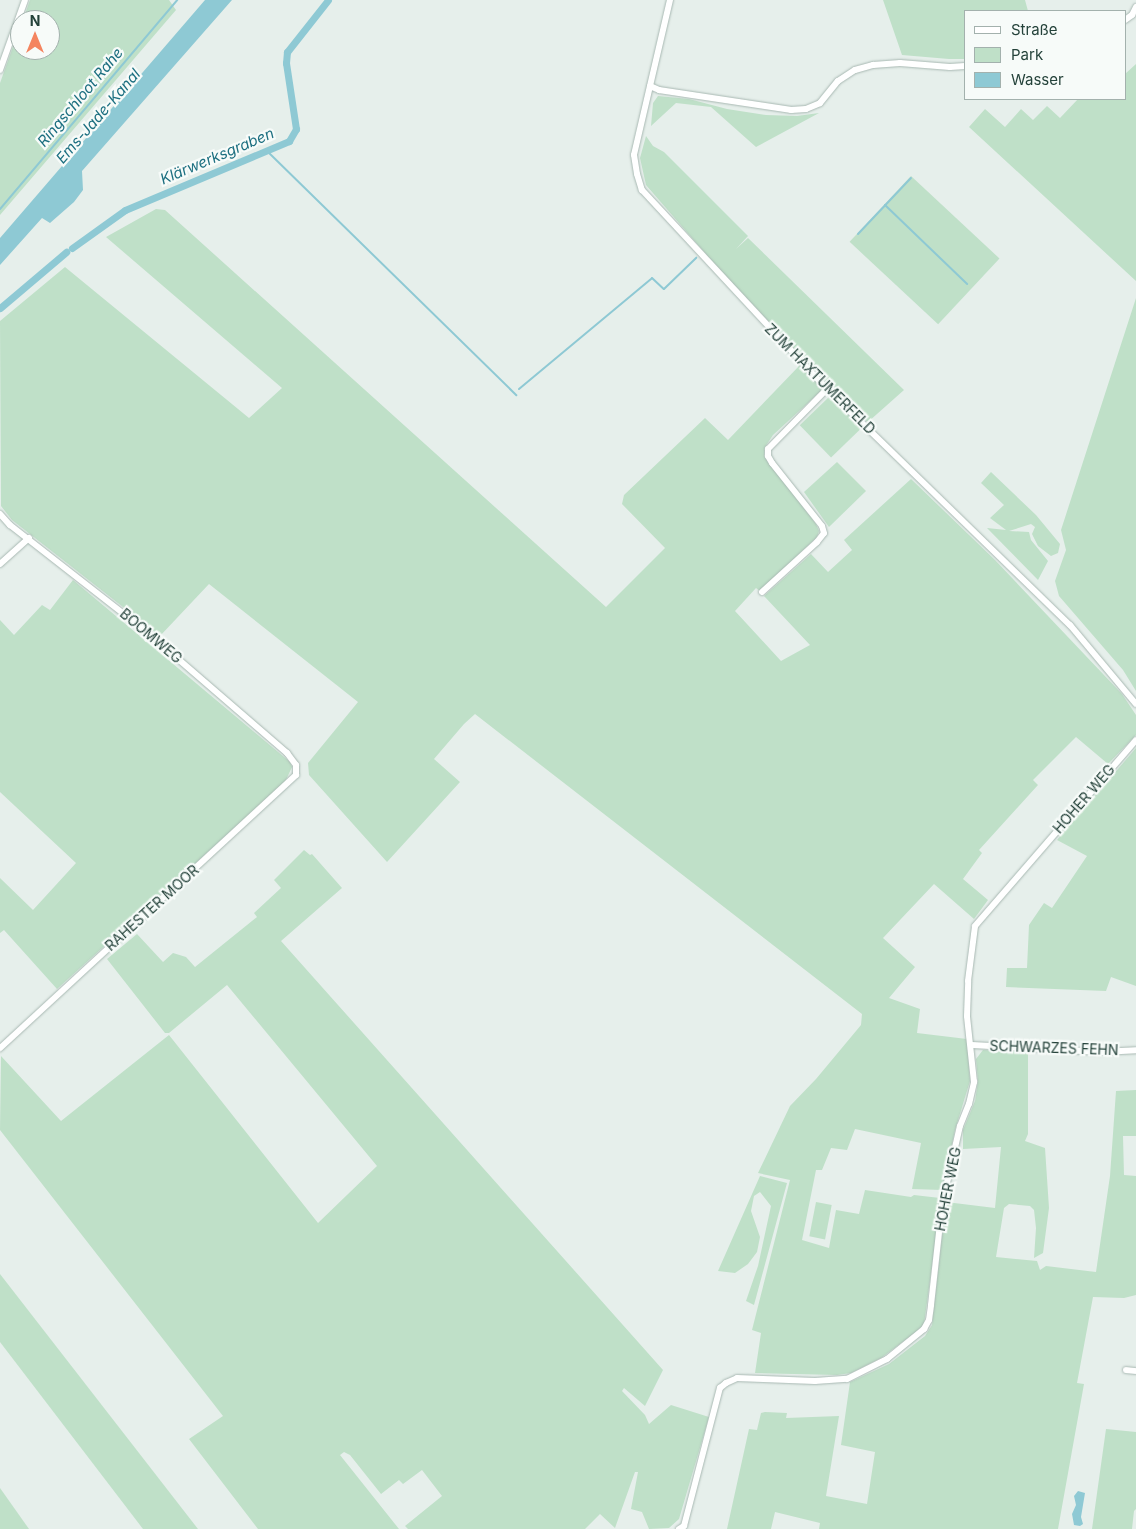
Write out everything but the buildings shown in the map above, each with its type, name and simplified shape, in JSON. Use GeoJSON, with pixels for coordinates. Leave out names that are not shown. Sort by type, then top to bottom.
{"type":"FeatureCollection","features":[{"type":"Feature","properties":{"kind":"street"},"geometry":{"type":"LineString","coordinates":[[0,70],[25,0]]}},
{"type":"Feature","properties":{"kind":"street","name":"ZUM HAXTUMERFELD"},"geometry":{"type":"LineString","coordinates":[[670,0],[634,154],[642,190],[827,389],[1070,625],[1136,704]]}},
{"type":"Feature","properties":{"kind":"street"},"geometry":{"type":"LineString","coordinates":[[1134,16],[1136,7]]}},
{"type":"Feature","properties":{"kind":"street"},"geometry":{"type":"LineString","coordinates":[[650,86],[659,90],[791,110],[806,109],[820,103],[838,81],[856,70],[874,65],[900,63],[964,66]]}},
{"type":"Feature","properties":{"kind":"street"},"geometry":{"type":"LineString","coordinates":[[762,592],[817,542],[824,533],[822,526],[772,463],[768,456],[768,449],[827,389]]}},
{"type":"Feature","properties":{"kind":"street","name":"BOOMWEG"},"geometry":{"type":"LineString","coordinates":[[0,514],[10,525],[148,633],[287,753],[296,765]]}},
{"type":"Feature","properties":{"kind":"street"},"geometry":{"type":"LineString","coordinates":[[0,564],[28,538]]}},
{"type":"Feature","properties":{"kind":"street","name":"HOHER WEG"},"geometry":{"type":"LineString","coordinates":[[679,1529],[684,1526],[720,1388],[726,1383],[737,1378],[815,1381],[848,1379],[887,1359],[924,1329],[929,1320],[942,1205],[960,1126],[969,1104],[974,1082],[972,1045],[967,1016],[968,981],[976,926],[1136,740]]}},
{"type":"Feature","properties":{"kind":"street","name":"RAHESTER MOOR"},"geometry":{"type":"LineString","coordinates":[[0,1048],[290,783],[296,775],[296,765]]}},
{"type":"Feature","properties":{"kind":"street","name":"SCHWARZES FEHN"},"geometry":{"type":"LineString","coordinates":[[972,1045],[1101,1052],[1136,1050]]}},
{"type":"Feature","properties":{"kind":"street"},"geometry":{"type":"LineString","coordinates":[[1126,1370],[1136,1371]]}},
{"type":"Feature","properties":{"kind":"green space"},"geometry":{"type":"Polygon","coordinates":[[[30,0],[169,0],[176,10],[0,215],[0,83],[10,55],[10,60],[60,60],[60,10],[26,10],[30,0]]]}},
{"type":"Feature","properties":{"kind":"green space"},"geometry":{"type":"Polygon","coordinates":[[[883,0],[1025,0],[1028,10],[964,10],[964,59],[902,55],[883,0]]]}},
{"type":"Feature","properties":{"kind":"green space"},"geometry":{"type":"Polygon","coordinates":[[[1136,64],[1136,281],[969,127],[985,109],[1005,127],[1021,109],[1033,120],[1047,106],[1060,118],[1077,100],[1126,100],[1126,73],[1136,64]]]}},
{"type":"Feature","properties":{"kind":"green space"},"geometry":{"type":"Polygon","coordinates":[[[658,96],[689,99],[727,109],[766,115],[797,116],[819,113],[756,147],[711,107],[676,103],[651,126],[653,103],[658,96]]]}},
{"type":"Feature","properties":{"kind":"green space"},"geometry":{"type":"Polygon","coordinates":[[[646,136],[653,146],[664,152],[748,236],[736,249],[748,238],[904,390],[868,422],[859,417],[718,268],[646,185],[640,158],[646,136]]]}},
{"type":"Feature","properties":{"kind":"green space"},"geometry":{"type":"Polygon","coordinates":[[[911,176],[999,259],[938,324],[850,242],[911,176]]]}},
{"type":"Feature","properties":{"kind":"green space"},"geometry":{"type":"Polygon","coordinates":[[[156,209],[165,210],[606,607],[665,548],[622,504],[624,495],[705,418],[728,440],[800,365],[823,389],[773,435],[765,447],[764,456],[816,524],[819,531],[817,537],[760,591],[756,588],[735,611],[781,661],[810,645],[764,596],[811,554],[828,572],[852,550],[844,540],[911,479],[995,560],[1122,694],[1136,715],[1136,735],[1108,764],[1076,737],[1033,780],[1038,785],[979,850],[982,853],[963,879],[988,900],[974,919],[934,884],[883,938],[915,967],[889,998],[920,1009],[917,1033],[967,1039],[970,1081],[955,1130],[942,1190],[912,1189],[921,1143],[855,1129],[847,1150],[831,1148],[822,1170],[816,1170],[802,1240],[829,1248],[836,1210],[859,1214],[865,1190],[911,1197],[914,1195],[940,1198],[941,1200],[924,1324],[881,1358],[851,1373],[837,1375],[755,1373],[761,1333],[752,1330],[790,1180],[758,1173],[790,1106],[816,1079],[861,1025],[862,1014],[475,714],[434,759],[460,782],[387,862],[309,775],[308,763],[358,702],[209,584],[160,636],[12,520],[1,506],[0,321],[65,267],[249,418],[282,388],[106,237],[156,209]]]}},
{"type":"Feature","properties":{"kind":"green space"},"geometry":{"type":"Polygon","coordinates":[[[1136,298],[1136,691],[1123,670],[1059,596],[1055,581],[1066,550],[1061,530],[1136,298]]]}},
{"type":"Feature","properties":{"kind":"green space"},"geometry":{"type":"Polygon","coordinates":[[[830,396],[861,428],[831,458],[800,425],[830,396]]]}},
{"type":"Feature","properties":{"kind":"green space"},"geometry":{"type":"Polygon","coordinates":[[[837,462],[866,491],[829,527],[804,492],[837,462]]]}},
{"type":"Feature","properties":{"kind":"green space"},"geometry":{"type":"Polygon","coordinates":[[[991,472],[1036,515],[1060,544],[1058,553],[1051,556],[1038,546],[1032,534],[1035,527],[1031,524],[1009,531],[1029,532],[1031,540],[1048,561],[1038,580],[987,528],[1006,530],[990,518],[1004,505],[981,483],[991,472]]]}},
{"type":"Feature","properties":{"kind":"green space"},"geometry":{"type":"Polygon","coordinates":[[[73,580],[290,762],[292,767],[285,782],[57,989],[4,930],[0,933],[0,878],[33,910],[76,863],[0,792],[0,620],[14,635],[42,605],[50,610],[73,580]]]}},
{"type":"Feature","properties":{"kind":"green space"},"geometry":{"type":"Polygon","coordinates":[[[1136,748],[1136,986],[1111,977],[1106,991],[1006,987],[1007,968],[1027,968],[1029,925],[1044,903],[1052,908],[1087,856],[1057,840],[1136,748]]]}},
{"type":"Feature","properties":{"kind":"green space"},"geometry":{"type":"Polygon","coordinates":[[[304,850],[310,855],[312,854],[342,888],[281,941],[663,1370],[645,1406],[624,1388],[622,1391],[645,1415],[649,1424],[671,1405],[709,1417],[679,1519],[669,1528],[649,1529],[642,1512],[631,1509],[638,1472],[635,1472],[615,1528],[600,1514],[585,1529],[408,1529],[405,1526],[442,1496],[422,1470],[403,1484],[399,1480],[381,1494],[350,1455],[344,1452],[340,1455],[399,1529],[258,1529],[189,1439],[223,1416],[0,1130],[1,1056],[61,1121],[169,1035],[318,1223],[377,1166],[227,985],[169,1033],[165,1033],[107,959],[137,934],[163,962],[173,953],[186,957],[195,967],[257,917],[254,913],[281,888],[274,880],[304,850]]]}},
{"type":"Feature","properties":{"kind":"green space"},"geometry":{"type":"Polygon","coordinates":[[[983,1050],[1026,1052],[1028,1055],[1028,1134],[1025,1141],[1045,1148],[1049,1208],[1043,1253],[1034,1258],[1036,1228],[1034,1210],[1030,1206],[1009,1204],[1004,1208],[996,1257],[1037,1261],[1040,1270],[1046,1266],[1096,1272],[1110,1176],[1116,1091],[1136,1090],[1136,1136],[1123,1136],[1124,1175],[1136,1176],[1136,1295],[1124,1298],[1093,1297],[1077,1383],[1084,1384],[1058,1529],[819,1529],[820,1523],[775,1512],[771,1529],[727,1529],[749,1429],[757,1430],[761,1413],[765,1412],[787,1413],[786,1418],[839,1416],[826,1496],[867,1504],[875,1452],[841,1445],[850,1382],[889,1364],[925,1336],[932,1325],[946,1202],[995,1208],[1001,1147],[963,1149],[963,1130],[975,1101],[978,1081],[976,1059],[983,1050]]]}},
{"type":"Feature","properties":{"kind":"green space"},"geometry":{"type":"Polygon","coordinates":[[[760,1176],[787,1183],[754,1305],[746,1301],[758,1266],[771,1206],[760,1192],[754,1196],[751,1211],[760,1237],[757,1252],[748,1264],[735,1273],[718,1271],[760,1176]]]}},
{"type":"Feature","properties":{"kind":"green space"},"geometry":{"type":"Polygon","coordinates":[[[816,1202],[832,1205],[825,1239],[809,1236],[816,1202]]]}},
{"type":"Feature","properties":{"kind":"green space"},"geometry":{"type":"Polygon","coordinates":[[[0,1274],[198,1529],[143,1529],[0,1342],[0,1274]]]}},
{"type":"Feature","properties":{"kind":"green space"},"geometry":{"type":"Polygon","coordinates":[[[1106,1429],[1136,1432],[1136,1509],[1134,1511],[1132,1529],[1092,1529],[1106,1429]]]}},
{"type":"Feature","properties":{"kind":"green space"},"geometry":{"type":"Polygon","coordinates":[[[0,1488],[29,1529],[0,1529],[0,1488]]]}},
{"type":"Feature","properties":{"kind":"water"},"geometry":{"type":"Polygon","coordinates":[[[205,0],[232,0],[82,171],[83,190],[74,202],[50,223],[42,218],[0,265],[0,238],[205,0]]]}},
{"type":"Feature","properties":{"kind":"water"},"geometry":{"type":"Polygon","coordinates":[[[1078,1491],[1085,1493],[1081,1517],[1083,1524],[1080,1526],[1074,1525],[1072,1514],[1076,1505],[1074,1496],[1078,1491]]]}},
{"type":"Feature","properties":{"kind":"waterway","name":"Ringschloot Rahe"},"geometry":{"type":"LineString","coordinates":[[0,209],[177,0]]}},
{"type":"Feature","properties":{"kind":"waterway","name":"Klärwerksgraben"},"geometry":{"type":"LineString","coordinates":[[72,248],[125,210],[289,141],[296,129],[286,63],[287,52],[328,0]]}},
{"type":"Feature","properties":{"kind":"waterway"},"geometry":{"type":"LineString","coordinates":[[267,151],[516,395]]}},
{"type":"Feature","properties":{"kind":"waterway"},"geometry":{"type":"LineString","coordinates":[[858,234],[911,178]]}},
{"type":"Feature","properties":{"kind":"waterway"},"geometry":{"type":"LineString","coordinates":[[885,205],[967,284]]}},
{"type":"Feature","properties":{"kind":"waterway","name":"Klärwerksgraben"},"geometry":{"type":"LineString","coordinates":[[0,308],[66,252]]}},
{"type":"Feature","properties":{"kind":"waterway"},"geometry":{"type":"LineString","coordinates":[[519,389],[652,278],[664,289],[696,258]]}},
{"type":"Feature","properties":{"kind":"water label","name":"Ems-Jade-Kanal"},"geometry":{"type":"Point","coordinates":[98,116]}}]}
